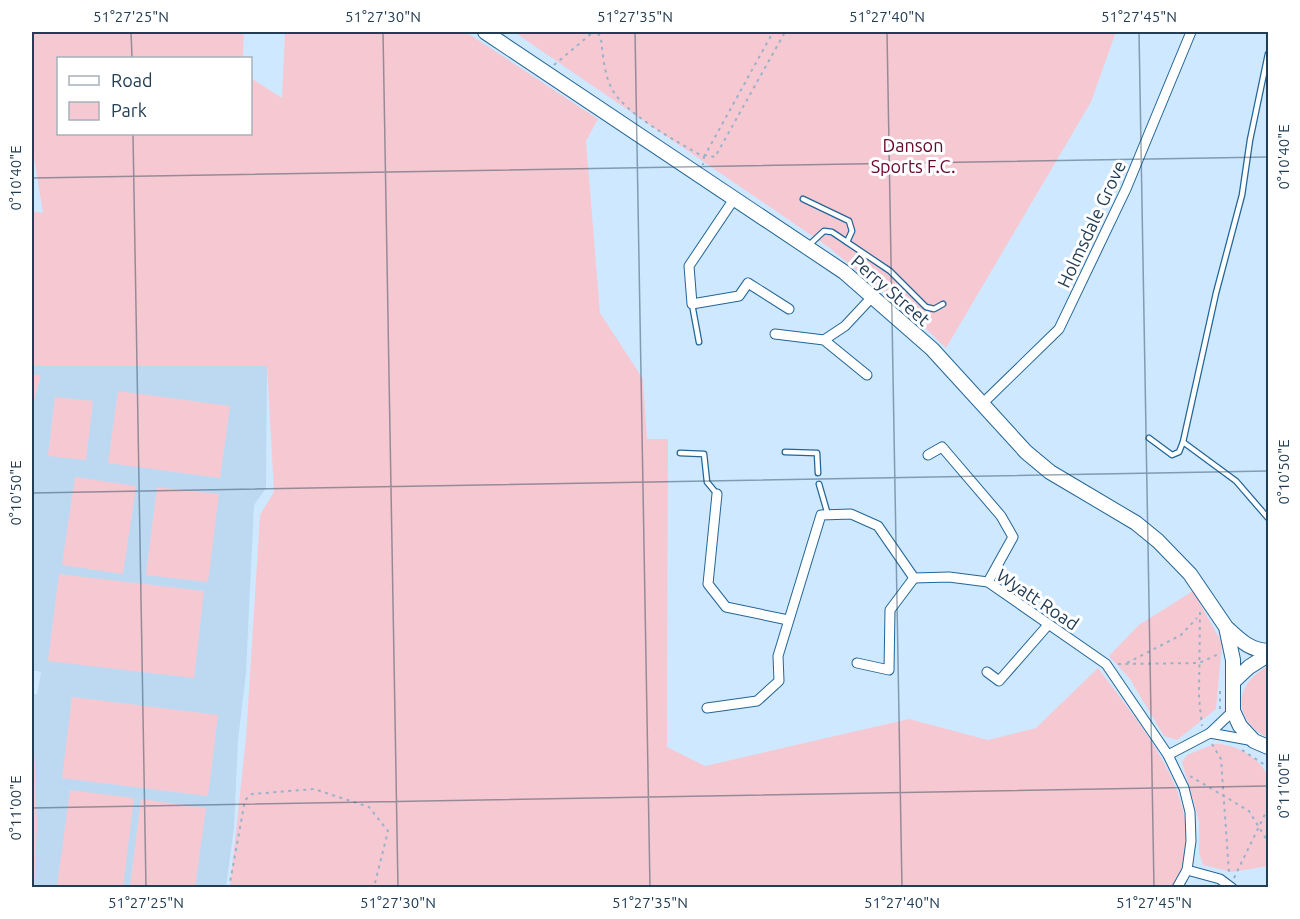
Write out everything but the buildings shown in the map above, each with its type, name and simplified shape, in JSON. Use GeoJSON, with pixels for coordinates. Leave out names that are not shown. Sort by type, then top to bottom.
{"type":"FeatureCollection","features":[{"type":"Feature","properties":{"kind":"main road","name":"Perry Street"},"geometry":{"type":"LineString","coordinates":[[485,32],[808,246],[873,296],[932,349],[1008,435],[1050,472],[1136,523],[1158,541],[1190,574],[1226,627],[1247,645],[1269,653]]}},
{"type":"Feature","properties":{"kind":"main road","name":"Perry Street"},"geometry":{"type":"LineString","coordinates":[[1226,627],[1232,649],[1227,683],[1233,711]]}},
{"type":"Feature","properties":{"kind":"main road"},"geometry":{"type":"LineString","coordinates":[[1227,683],[1269,653]]}},
{"type":"Feature","properties":{"kind":"main road"},"geometry":{"type":"LineString","coordinates":[[1233,711],[1240,726],[1263,746]]}},
{"type":"Feature","properties":{"kind":"street","name":"Holmsdale Grove"},"geometry":{"type":"LineString","coordinates":[[982,404],[1048,343],[1068,314],[1126,189],[1191,32]]}},
{"type":"Feature","properties":{"kind":"street"},"geometry":{"type":"LineString","coordinates":[[734,199],[689,266],[692,304],[739,296],[748,283],[789,309]]}},
{"type":"Feature","properties":{"kind":"street"},"geometry":{"type":"LineString","coordinates":[[824,340],[845,326],[873,296]]}},
{"type":"Feature","properties":{"kind":"street"},"geometry":{"type":"LineString","coordinates":[[775,334],[824,340],[867,375]]}},
{"type":"Feature","properties":{"kind":"street"},"geometry":{"type":"LineString","coordinates":[[928,455],[942,447],[1001,516],[1013,537],[988,582]]}},
{"type":"Feature","properties":{"kind":"street"},"geometry":{"type":"LineString","coordinates":[[717,494],[708,584],[726,607],[788,620]]}},
{"type":"Feature","properties":{"kind":"street"},"geometry":{"type":"LineString","coordinates":[[706,708],[757,701],[779,681],[778,656],[820,515],[851,514],[878,526],[914,578],[890,610],[889,670],[857,663]]}},
{"type":"Feature","properties":{"kind":"street","name":"Wyatt Road"},"geometry":{"type":"LineString","coordinates":[[914,578],[949,577],[988,582],[1106,664],[1168,755],[1179,777],[1187,800],[1191,826],[1187,870]]}},
{"type":"Feature","properties":{"kind":"street"},"geometry":{"type":"LineString","coordinates":[[987,672],[999,681],[1048,625]]}},
{"type":"Feature","properties":{"kind":"street"},"geometry":{"type":"LineString","coordinates":[[1168,755],[1207,734],[1233,711]]}},
{"type":"Feature","properties":{"kind":"street"},"geometry":{"type":"LineString","coordinates":[[1207,734],[1263,746]]}},
{"type":"Feature","properties":{"kind":"street"},"geometry":{"type":"LineString","coordinates":[[1177,888],[1187,870],[1220,879],[1231,886]]}},
{"type":"Feature","properties":{"kind":"lane"},"geometry":{"type":"LineString","coordinates":[[1149,438],[1172,455],[1179,453],[1183,442],[1216,293],[1242,195],[1250,140],[1269,54]]}},
{"type":"Feature","properties":{"kind":"lane"},"geometry":{"type":"LineString","coordinates":[[803,199],[849,221],[852,231],[847,242]]}},
{"type":"Feature","properties":{"kind":"lane"},"geometry":{"type":"LineString","coordinates":[[808,246],[824,231],[832,232],[890,271],[926,307],[934,309],[943,304]]}},
{"type":"Feature","properties":{"kind":"lane"},"geometry":{"type":"LineString","coordinates":[[692,304],[699,342]]}},
{"type":"Feature","properties":{"kind":"lane"},"geometry":{"type":"LineString","coordinates":[[1183,442],[1236,481],[1269,518]]}},
{"type":"Feature","properties":{"kind":"lane"},"geometry":{"type":"LineString","coordinates":[[785,452],[817,453],[818,473]]}},
{"type":"Feature","properties":{"kind":"lane"},"geometry":{"type":"LineString","coordinates":[[680,453],[704,454],[706,482],[717,494]]}},
{"type":"Feature","properties":{"kind":"lane"},"geometry":{"type":"LineString","coordinates":[[819,484],[828,515]]}},
{"type":"Feature","properties":{"kind":"path"},"geometry":{"type":"LineString","coordinates":[[548,74],[560,58],[591,32],[598,32],[609,83],[616,96],[647,124],[704,157],[704,164],[698,174]]}},
{"type":"Feature","properties":{"kind":"path"},"geometry":{"type":"LineString","coordinates":[[704,155],[773,32]]}},
{"type":"Feature","properties":{"kind":"path"},"geometry":{"type":"LineString","coordinates":[[704,155],[715,157],[785,32]]}},
{"type":"Feature","properties":{"kind":"path"},"geometry":{"type":"LineString","coordinates":[[703,151],[704,155]]}},
{"type":"Feature","properties":{"kind":"path"},"geometry":{"type":"LineString","coordinates":[[1201,610],[1198,663],[1207,734],[1221,759],[1231,886]]}},
{"type":"Feature","properties":{"kind":"path"},"geometry":{"type":"LineString","coordinates":[[1127,664],[1181,635],[1199,617],[1208,612]]}},
{"type":"Feature","properties":{"kind":"path"},"geometry":{"type":"LineString","coordinates":[[1106,664],[1198,663],[1224,650],[1222,663]]}},
{"type":"Feature","properties":{"kind":"path"},"geometry":{"type":"LineString","coordinates":[[1219,714],[1227,683]]}},
{"type":"Feature","properties":{"kind":"path"},"geometry":{"type":"LineString","coordinates":[[1207,734],[1209,722]]}},
{"type":"Feature","properties":{"kind":"path"},"geometry":{"type":"LineString","coordinates":[[1207,734],[1220,741]]}},
{"type":"Feature","properties":{"kind":"path"},"geometry":{"type":"LineString","coordinates":[[1235,747],[1262,760],[1269,767]]}},
{"type":"Feature","properties":{"kind":"path"},"geometry":{"type":"LineString","coordinates":[[1179,777],[1187,774],[1249,811],[1269,842]]}},
{"type":"Feature","properties":{"kind":"path"},"geometry":{"type":"LineString","coordinates":[[229,888],[245,800],[252,794],[314,789],[369,807],[388,831],[374,887]]}},
{"type":"Feature","properties":{"kind":"path"},"geometry":{"type":"LineString","coordinates":[[1231,886],[1269,808]]}},
{"type":"Feature","properties":{"kind":"shaded area"},"geometry":{"type":"Polygon","coordinates":[[[267,365],[266,488],[254,505],[246,673],[238,740],[234,828],[226,887],[32,887],[32,694],[37,694],[41,672],[32,670],[32,366],[267,365]]]}},
{"type":"Feature","properties":{"kind":"green space"},"geometry":{"type":"Polygon","coordinates":[[[32,32],[244,32],[243,57],[57,57],[57,135],[252,135],[252,79],[282,98],[285,32],[466,32],[598,119],[586,141],[600,313],[643,379],[647,439],[668,439],[667,747],[705,766],[909,719],[988,740],[1036,728],[1098,668],[1152,743],[1168,771],[1180,800],[1186,830],[1184,859],[1172,887],[230,887],[246,738],[260,515],[274,492],[267,366],[32,366],[32,211],[43,213],[32,145],[32,32]]]}},
{"type":"Feature","properties":{"kind":"green space","name":"Danson Sports F.C."},"geometry":{"type":"Polygon","coordinates":[[[514,32],[1116,32],[1091,102],[946,348],[905,309],[827,246],[514,32]]]}},
{"type":"Feature","properties":{"kind":"green space"},"geometry":{"type":"Polygon","coordinates":[[[32,374],[41,375],[32,409],[32,374]]]}},
{"type":"Feature","properties":{"kind":"green space"},"geometry":{"type":"Polygon","coordinates":[[[118,391],[230,406],[220,478],[108,463],[118,391]]]}},
{"type":"Feature","properties":{"kind":"green space"},"geometry":{"type":"Polygon","coordinates":[[[55,397],[93,401],[86,460],[48,456],[55,397]]]}},
{"type":"Feature","properties":{"kind":"green space"},"geometry":{"type":"Polygon","coordinates":[[[75,477],[136,486],[123,574],[62,565],[75,477]]]}},
{"type":"Feature","properties":{"kind":"green space"},"geometry":{"type":"Polygon","coordinates":[[[157,487],[219,494],[208,582],[146,575],[157,487]]]}},
{"type":"Feature","properties":{"kind":"green space"},"geometry":{"type":"Polygon","coordinates":[[[59,574],[204,591],[194,678],[48,661],[59,574]]]}},
{"type":"Feature","properties":{"kind":"green space"},"geometry":{"type":"Polygon","coordinates":[[[1193,591],[1222,643],[1216,709],[1177,740],[1164,736],[1130,679],[1109,656],[1139,625],[1193,591]]]}},
{"type":"Feature","properties":{"kind":"green space"},"geometry":{"type":"Polygon","coordinates":[[[1268,666],[1268,738],[1248,721],[1241,702],[1248,683],[1268,666]]]}},
{"type":"Feature","properties":{"kind":"green space"},"geometry":{"type":"Polygon","coordinates":[[[32,697],[37,825],[34,888],[32,887],[32,697]]]}},
{"type":"Feature","properties":{"kind":"green space"},"geometry":{"type":"Polygon","coordinates":[[[72,697],[218,715],[208,796],[62,778],[72,697]]]}},
{"type":"Feature","properties":{"kind":"green space"},"geometry":{"type":"Polygon","coordinates":[[[1214,744],[1230,746],[1247,753],[1265,771],[1268,778],[1268,866],[1232,872],[1203,865],[1199,853],[1199,821],[1182,762],[1187,755],[1214,744]]]}},
{"type":"Feature","properties":{"kind":"green space"},"geometry":{"type":"Polygon","coordinates":[[[70,790],[134,798],[123,887],[57,886],[70,790]]]}},
{"type":"Feature","properties":{"kind":"green space"},"geometry":{"type":"Polygon","coordinates":[[[141,799],[206,808],[195,887],[130,887],[141,799]]]}}]}
